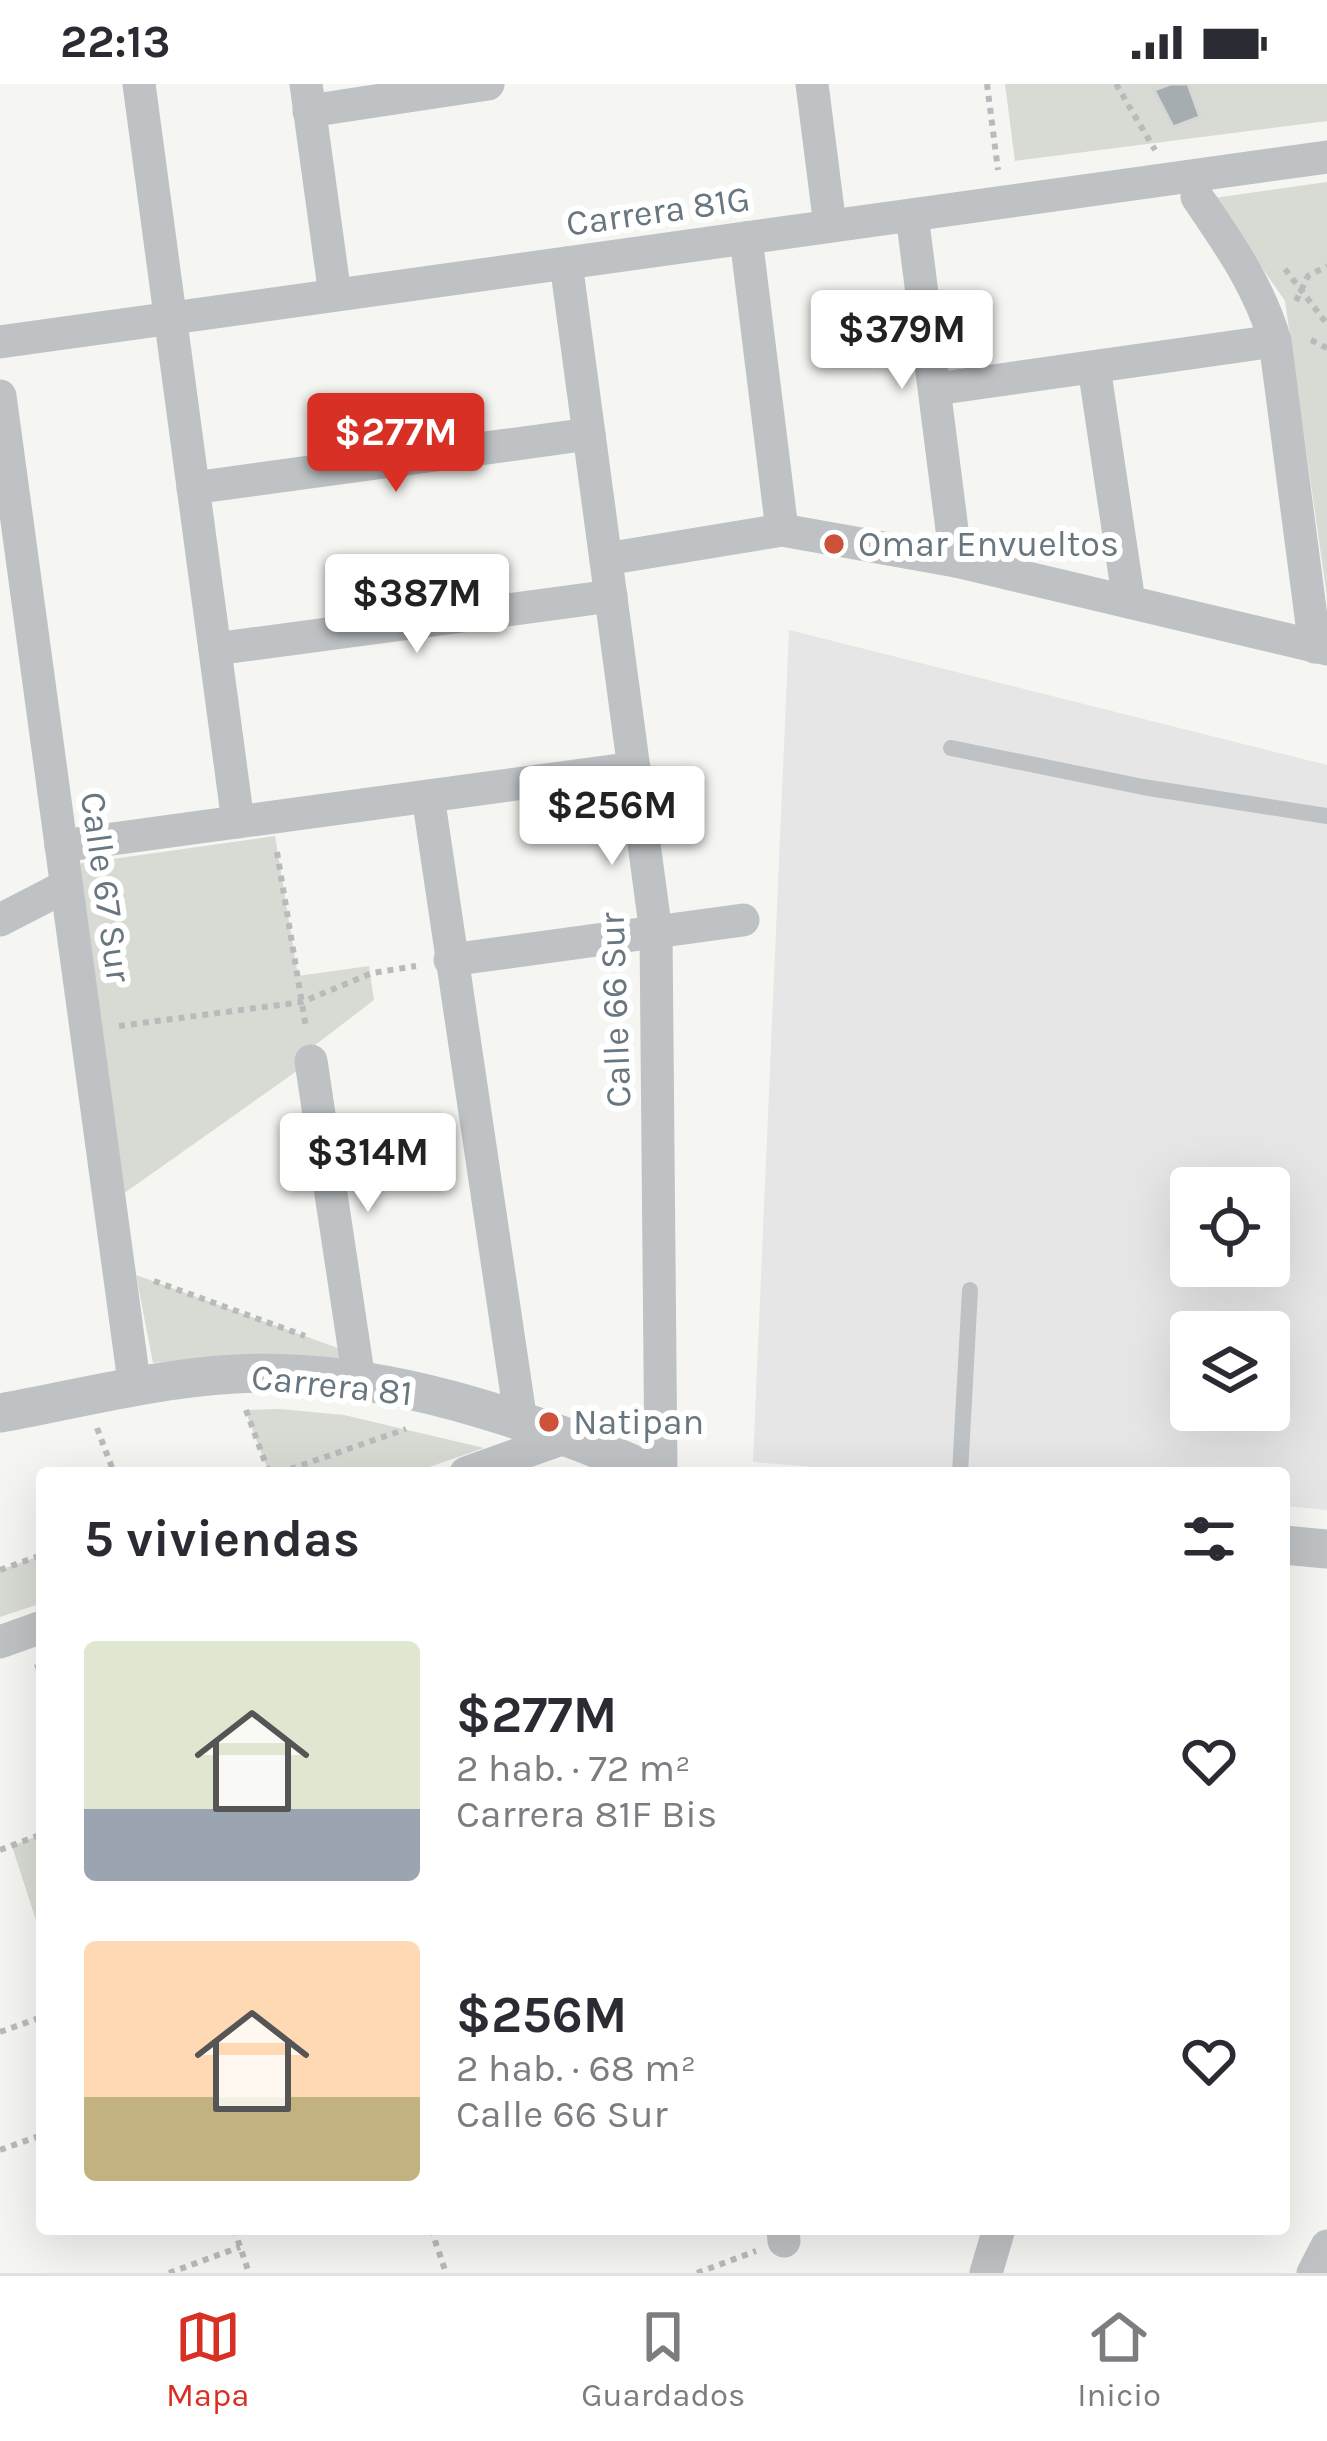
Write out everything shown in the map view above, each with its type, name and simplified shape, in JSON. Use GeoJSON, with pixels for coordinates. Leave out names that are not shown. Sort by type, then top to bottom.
{"type":"FeatureCollection","features":[{"type":"Feature","properties":{"kind":"street"},"geometry":{"type":"LineString","coordinates":[[139,84],[214,649],[255,820]]}},
{"type":"Feature","properties":{"kind":"street"},"geometry":{"type":"LineString","coordinates":[[335,295],[308,98],[488,84]]}},
{"type":"Feature","properties":{"kind":"street"},"geometry":{"type":"LineString","coordinates":[[812,84],[830,226]]}},
{"type":"Feature","properties":{"kind":"street","name":"Carrera 81G"},"geometry":{"type":"LineString","coordinates":[[0,341],[1002,202],[1184,188],[1327,158]]}},
{"type":"Feature","properties":{"kind":"street"},"geometry":{"type":"LineString","coordinates":[[606,559],[782,530],[956,561],[1321,648],[1289,336],[1241,262],[1184,188]]}},
{"type":"Feature","properties":{"kind":"street"},"geometry":{"type":"LineString","coordinates":[[912,215],[956,561]]}},
{"type":"Feature","properties":{"kind":"street"},"geometry":{"type":"LineString","coordinates":[[746,238],[782,530]]}},
{"type":"Feature","properties":{"kind":"street","name":"Calle 66 Sur"},"geometry":{"type":"LineString","coordinates":[[566,263],[656,933],[658,1467]]}},
{"type":"Feature","properties":{"kind":"street"},"geometry":{"type":"LineString","coordinates":[[936,389],[1289,336]]}},
{"type":"Feature","properties":{"kind":"street"},"geometry":{"type":"LineString","coordinates":[[1094,368],[1129,602]]}},
{"type":"Feature","properties":{"kind":"street","name":"Calle 67 Sur"},"geometry":{"type":"LineString","coordinates":[[0,396],[135,1389]]}},
{"type":"Feature","properties":{"kind":"street"},"geometry":{"type":"LineString","coordinates":[[193,488],[589,434]]}},
{"type":"Feature","properties":{"kind":"street"},"geometry":{"type":"LineString","coordinates":[[214,649],[611,596]]}},
{"type":"Feature","properties":{"kind":"street"},"geometry":{"type":"LineString","coordinates":[[61,846],[634,768]]}},
{"type":"Feature","properties":{"kind":"street"},"geometry":{"type":"LineString","coordinates":[[428,796],[521,1422]]}},
{"type":"Feature","properties":{"kind":"street"},"geometry":{"type":"LineString","coordinates":[[0,920],[66,886]]}},
{"type":"Feature","properties":{"kind":"street"},"geometry":{"type":"LineString","coordinates":[[450,960],[743,920]]}},
{"type":"Feature","properties":{"kind":"street"},"geometry":{"type":"LineString","coordinates":[[311,1061],[356,1367]]}},
{"type":"Feature","properties":{"kind":"street","name":"Carrera 81"},"geometry":{"type":"LineString","coordinates":[[0,1413],[235,1374],[356,1367],[643,1467]]}},
{"type":"Feature","properties":{"kind":"street"},"geometry":{"type":"LineString","coordinates":[[483,1467],[567,1437]]}},
{"type":"Feature","properties":{"kind":"street"},"geometry":{"type":"LineString","coordinates":[[1290,1546],[1327,1549]]}},
{"type":"Feature","properties":{"kind":"street"},"geometry":{"type":"LineString","coordinates":[[0,1642],[36,1629]]}},
{"type":"Feature","properties":{"kind":"street"},"geometry":{"type":"LineString","coordinates":[[986,2273],[997,2235]]}},
{"type":"Feature","properties":{"kind":"street"},"geometry":{"type":"LineString","coordinates":[[1313,2273],[1327,2246]]}},
{"type":"Feature","properties":{"kind":"lane"},"geometry":{"type":"LineString","coordinates":[[951,748],[1143,787],[1327,816]]}},
{"type":"Feature","properties":{"kind":"lane"},"geometry":{"type":"LineString","coordinates":[[960,1467],[970,1290]]}},
{"type":"Feature","properties":{"kind":"path"},"geometry":{"type":"LineString","coordinates":[[987,84],[1002,202]]}},
{"type":"Feature","properties":{"kind":"path"},"geometry":{"type":"LineString","coordinates":[[1116,84],[1184,188]]}},
{"type":"Feature","properties":{"kind":"path"},"geometry":{"type":"LineString","coordinates":[[1295,310],[1308,276],[1327,266]]}},
{"type":"Feature","properties":{"kind":"path"},"geometry":{"type":"LineString","coordinates":[[1289,336],[1327,348]]}},
{"type":"Feature","properties":{"kind":"path"},"geometry":{"type":"LineString","coordinates":[[255,820],[302,1002],[311,1061]]}},
{"type":"Feature","properties":{"kind":"path"},"geometry":{"type":"LineString","coordinates":[[86,1030],[302,1002],[372,973],[450,960]]}},
{"type":"Feature","properties":{"kind":"path"},"geometry":{"type":"LineString","coordinates":[[118,1270],[356,1367]]}},
{"type":"Feature","properties":{"kind":"path"},"geometry":{"type":"LineString","coordinates":[[241,1396],[267,1467]]}},
{"type":"Feature","properties":{"kind":"path"},"geometry":{"type":"LineString","coordinates":[[91,1413],[112,1467]]}},
{"type":"Feature","properties":{"kind":"path"},"geometry":{"type":"LineString","coordinates":[[296,1467],[422,1421]]}},
{"type":"Feature","properties":{"kind":"path"},"geometry":{"type":"LineString","coordinates":[[0,1570],[36,1558]]}},
{"type":"Feature","properties":{"kind":"path"},"geometry":{"type":"LineString","coordinates":[[0,1850],[36,1836]]}},
{"type":"Feature","properties":{"kind":"path"},"geometry":{"type":"LineString","coordinates":[[0,2032],[36,2019]]}},
{"type":"Feature","properties":{"kind":"path"},"geometry":{"type":"LineString","coordinates":[[0,2150],[36,2137]]}},
{"type":"Feature","properties":{"kind":"path"},"geometry":{"type":"LineString","coordinates":[[236,2235],[249,2273]]}},
{"type":"Feature","properties":{"kind":"path"},"geometry":{"type":"LineString","coordinates":[[433,2235],[446,2273]]}},
{"type":"Feature","properties":{"kind":"path"},"geometry":{"type":"LineString","coordinates":[[697,2273],[784,2235]]}},
{"type":"Feature","properties":{"kind":"path"},"geometry":{"type":"LineString","coordinates":[[170,2273],[240,2247]]}},
{"type":"Feature","properties":{"kind":"shaded area"},"geometry":{"type":"Polygon","coordinates":[[[1005,84],[1327,84],[1327,121],[1015,161],[1005,84]]]}},
{"type":"Feature","properties":{"kind":"shaded area"},"geometry":{"type":"Polygon","coordinates":[[[1327,182],[1327,597],[1285,301],[1214,198],[1327,182]]]}},
{"type":"Feature","properties":{"kind":"shaded area"},"geometry":{"type":"Polygon","coordinates":[[[789,630],[1327,765],[1327,1510],[1290,1507],[1290,1467],[814,1467],[753,1462],[789,630]]]}},
{"type":"Feature","properties":{"kind":"shaded area"},"geometry":{"type":"Polygon","coordinates":[[[275,836],[298,976],[369,966],[374,1000],[310,1049],[311,1061],[123,1194],[77,864],[275,836]]]}},
{"type":"Feature","properties":{"kind":"shaded area"},"geometry":{"type":"Polygon","coordinates":[[[136,1275],[346,1351],[347,1362],[218,1356],[153,1363],[136,1275]]]}},
{"type":"Feature","properties":{"kind":"shaded area"},"geometry":{"type":"Polygon","coordinates":[[[245,1410],[344,1415],[484,1448],[429,1467],[267,1467],[245,1410]]]}},
{"type":"Feature","properties":{"kind":"shaded area"},"geometry":{"type":"Polygon","coordinates":[[[36,1557],[36,1605],[0,1617],[0,1570],[36,1557]]]}},
{"type":"Feature","properties":{"kind":"shaded area"},"geometry":{"type":"Polygon","coordinates":[[[36,1836],[36,1920],[12,1846],[36,1836]]]}},
{"type":"Feature","properties":{"kind":"building"},"geometry":{"type":"Polygon","coordinates":[[[1188,84],[1200,117],[1173,127],[1154,90],[1188,84]]]}},
{"type":"Feature","properties":{"kind":"place","name":"Omar Envueltos"},"geometry":{"type":"Point","coordinates":[834,544]}},
{"type":"Feature","properties":{"kind":"place","name":"Natipan"},"geometry":{"type":"Point","coordinates":[549,1422]}}]}
